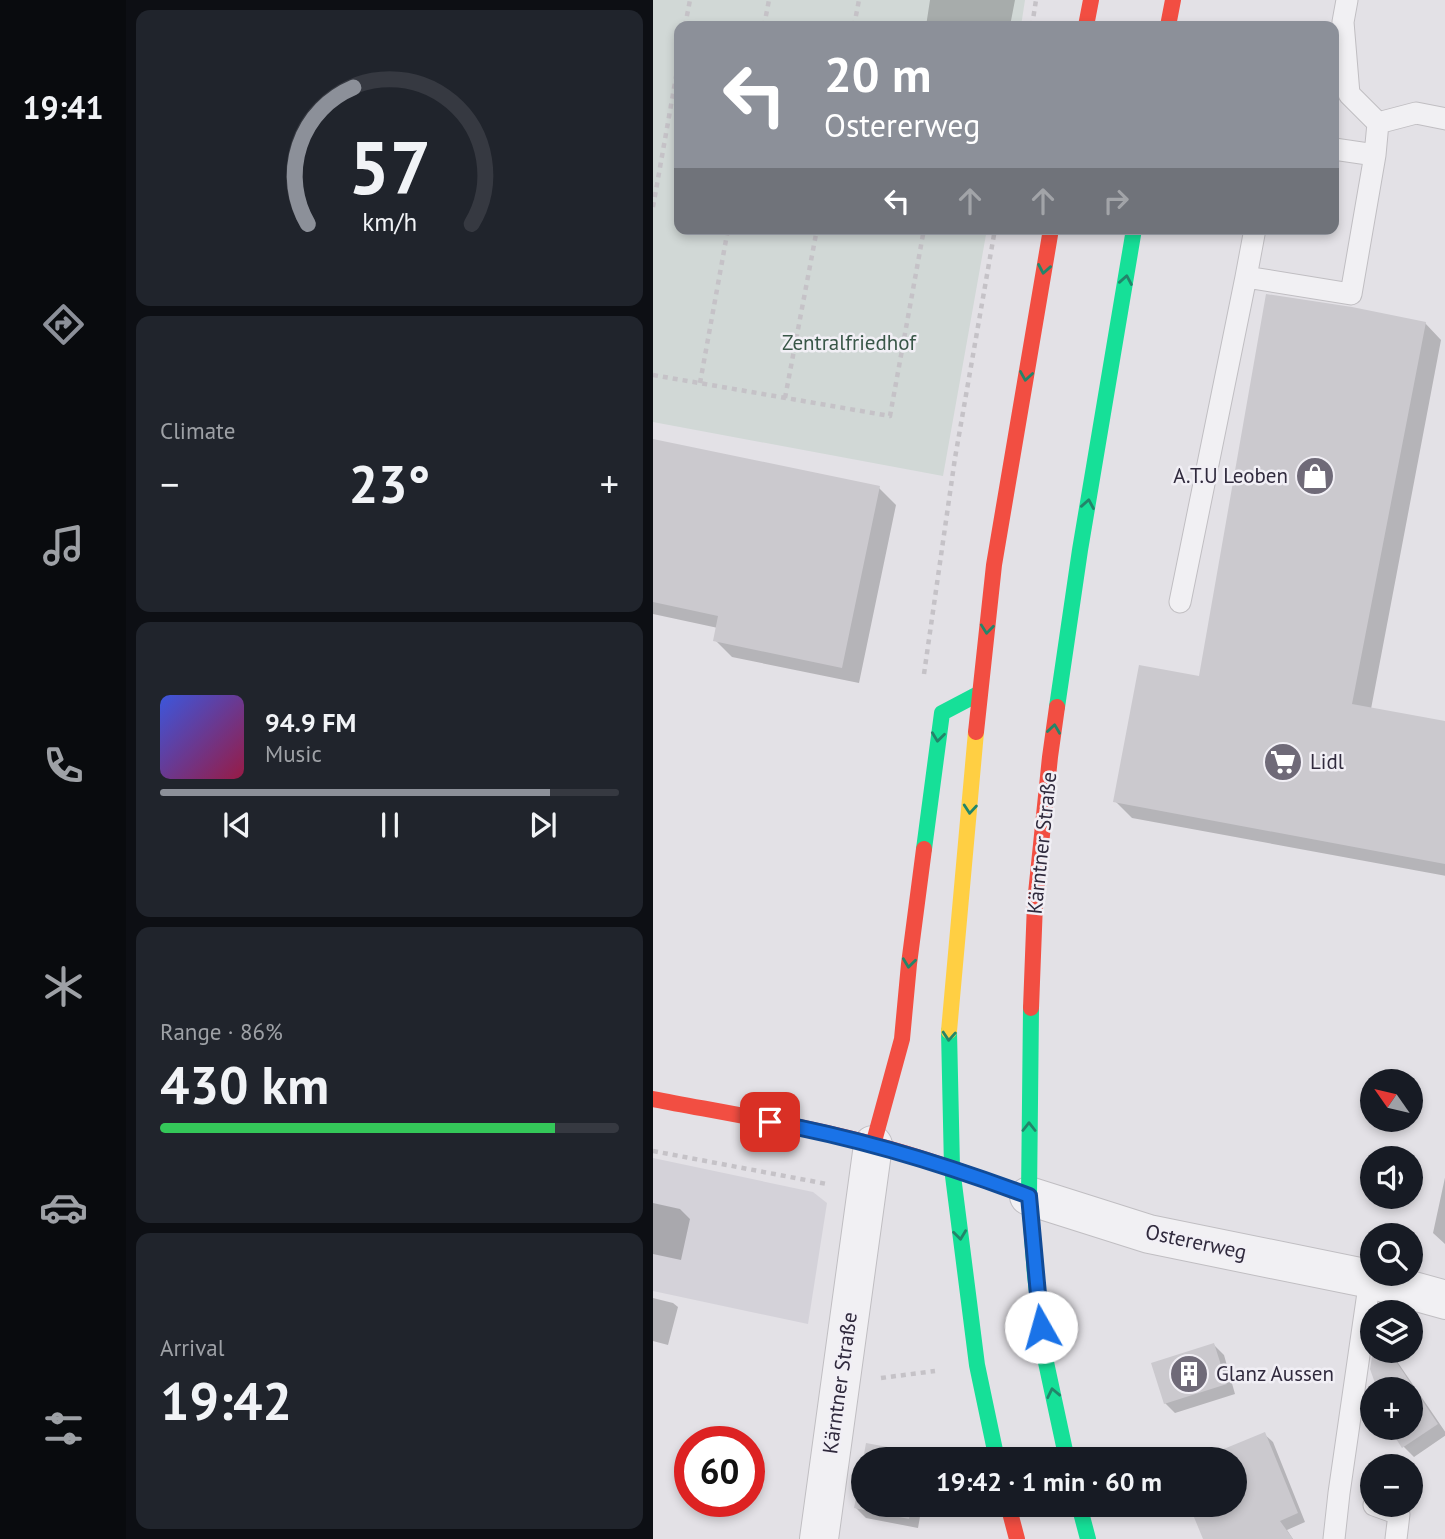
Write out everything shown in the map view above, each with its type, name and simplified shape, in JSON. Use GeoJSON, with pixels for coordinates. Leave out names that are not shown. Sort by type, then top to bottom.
{"type":"FeatureCollection","features":[{"type":"Feature","properties":{"kind":"main road"},"geometry":{"type":"LineString","coordinates":[[1087,21],[1091,0]]}},
{"type":"Feature","properties":{"kind":"main road"},"geometry":{"type":"LineString","coordinates":[[1169,21],[1173,0]]}},
{"type":"Feature","properties":{"kind":"main road"},"geometry":{"type":"LineString","coordinates":[[994,1447],[977,1365],[952,1168],[948,1041],[994,565],[1050,235]]}},
{"type":"Feature","properties":{"kind":"main road","name":"Kärntner Straße"},"geometry":{"type":"LineString","coordinates":[[1064,1447],[1044,1353],[1029,1196],[1035,903],[1046,797],[1080,550],[1133,235]]}},
{"type":"Feature","properties":{"kind":"main road"},"geometry":{"type":"LineString","coordinates":[[873,1145],[902,1039],[910,951],[942,713],[980,693]]}},
{"type":"Feature","properties":{"kind":"main road","name":"Ostererweg"},"geometry":{"type":"LineString","coordinates":[[653,1100],[794,1126],[873,1145],[952,1168],[1029,1196]]}},
{"type":"Feature","properties":{"kind":"main road"},"geometry":{"type":"LineString","coordinates":[[1011,1517],[1017,1539]]}},
{"type":"Feature","properties":{"kind":"main road"},"geometry":{"type":"LineString","coordinates":[[1082,1517],[1088,1539]]}},
{"type":"Feature","properties":{"kind":"street","name":"Kärntner Straße"},"geometry":{"type":"LineString","coordinates":[[819,1539],[873,1145]]}},
{"type":"Feature","properties":{"kind":"street","name":"Ostererweg"},"geometry":{"type":"LineString","coordinates":[[1029,1196],[1149,1234],[1360,1277]]}},
{"type":"Feature","properties":{"kind":"street","name":"Ostererweg"},"geometry":{"type":"LineString","coordinates":[[1395,1286],[1445,1300]]}},
{"type":"Feature","properties":{"kind":"lane"},"geometry":{"type":"LineString","coordinates":[[1347,0],[1343,22],[1349,94],[1378,123]]}},
{"type":"Feature","properties":{"kind":"lane"},"geometry":{"type":"LineString","coordinates":[[1378,123],[1416,113],[1445,119]]}},
{"type":"Feature","properties":{"kind":"lane"},"geometry":{"type":"LineString","coordinates":[[1246,277],[1351,294],[1378,123]]}},
{"type":"Feature","properties":{"kind":"lane"},"geometry":{"type":"LineString","coordinates":[[1339,150],[1375,155]]}},
{"type":"Feature","properties":{"kind":"lane"},"geometry":{"type":"LineString","coordinates":[[1180,602],[1254,235]]}},
{"type":"Feature","properties":{"kind":"lane"},"geometry":{"type":"LineString","coordinates":[[1334,1539],[1369,1286]]}},
{"type":"Feature","properties":{"kind":"lane"},"geometry":{"type":"LineString","coordinates":[[1339,1493],[1360,1500]]}},
{"type":"Feature","properties":{"kind":"lane"},"geometry":{"type":"LineString","coordinates":[[1396,1539],[1399,1517]]}},
{"type":"Feature","properties":{"kind":"path"},"geometry":{"type":"LineString","coordinates":[[686,21],[690,0]]}},
{"type":"Feature","properties":{"kind":"path"},"geometry":{"type":"LineString","coordinates":[[765,21],[769,0]]}},
{"type":"Feature","properties":{"kind":"path"},"geometry":{"type":"LineString","coordinates":[[855,21],[859,0]]}},
{"type":"Feature","properties":{"kind":"path"},"geometry":{"type":"LineString","coordinates":[[1033,21],[1036,0]]}},
{"type":"Feature","properties":{"kind":"path"},"geometry":{"type":"LineString","coordinates":[[653,207],[674,88]]}},
{"type":"Feature","properties":{"kind":"path"},"geometry":{"type":"LineString","coordinates":[[700,383],[727,235]]}},
{"type":"Feature","properties":{"kind":"path"},"geometry":{"type":"LineString","coordinates":[[785,398],[816,235]]}},
{"type":"Feature","properties":{"kind":"path"},"geometry":{"type":"LineString","coordinates":[[653,375],[890,416],[923,235]]}},
{"type":"Feature","properties":{"kind":"path"},"geometry":{"type":"LineString","coordinates":[[923,679],[955,458],[994,235]]}},
{"type":"Feature","properties":{"kind":"path"},"geometry":{"type":"LineString","coordinates":[[653,1151],[833,1185]]}},
{"type":"Feature","properties":{"kind":"path"},"geometry":{"type":"LineString","coordinates":[[841,1384],[946,1370]]}},
{"type":"Feature","properties":{"kind":"shaded area"},"geometry":{"type":"Polygon","coordinates":[[[653,1158],[813,1192],[827,1203],[808,1324],[653,1291],[653,1158]]]}},
{"type":"Feature","properties":{"kind":"green space","name":"Zentralfriedhof"},"geometry":{"type":"Polygon","coordinates":[[[653,0],[1025,0],[1022,21],[674,21],[674,235],[986,235],[943,476],[653,422],[653,0]]]}},
{"type":"Feature","properties":{"kind":"building"},"geometry":{"type":"Polygon","coordinates":[[[1266,294],[1426,322],[1352,704],[1445,721],[1445,864],[1113,802],[1139,665],[1199,676],[1266,294]]]}},
{"type":"Feature","properties":{"kind":"building"},"geometry":{"type":"Polygon","coordinates":[[[653,439],[880,486],[842,668],[713,641],[718,616],[653,602],[653,439]]]}},
{"type":"Feature","properties":{"kind":"building","name":"Glanz Aussen"},"geometry":{"type":"Polygon","coordinates":[[[1214,1343],[1227,1384],[1164,1404],[1151,1363],[1214,1343]]]}},
{"type":"Feature","properties":{"kind":"building"},"geometry":{"type":"Polygon","coordinates":[[[1371,1363],[1397,1363],[1406,1377],[1373,1377],[1371,1363]]]}},
{"type":"Feature","properties":{"kind":"building"},"geometry":{"type":"Polygon","coordinates":[[[1423,1402],[1438,1424],[1423,1434],[1423,1402]]]}},
{"type":"Feature","properties":{"kind":"building"},"geometry":{"type":"Polygon","coordinates":[[[1265,1432],[1298,1513],[1280,1521],[1293,1539],[1203,1539],[1194,1517],[1247,1517],[1247,1447],[1229,1447],[1265,1432]]]}},
{"type":"Feature","properties":{"kind":"building"},"geometry":{"type":"Polygon","coordinates":[[[1397,1440],[1414,1440],[1402,1448],[1397,1440]]]}},
{"type":"Feature","properties":{"kind":"building"},"geometry":{"type":"Polygon","coordinates":[[[866,1443],[888,1447],[865,1447],[866,1443]]]}},
{"type":"Feature","properties":{"kind":"traffic: fast"},"geometry":{"type":"LineString","coordinates":[[1057,707],[1080,550],[1133,235]]}},
{"type":"Feature","properties":{"kind":"traffic: fast"},"geometry":{"type":"LineString","coordinates":[[924,849],[942,713],[980,693]]}},
{"type":"Feature","properties":{"kind":"traffic: fast"},"geometry":{"type":"LineString","coordinates":[[1031,1008],[1029,1196],[1044,1353],[1064,1447]]}},
{"type":"Feature","properties":{"kind":"traffic: fast"},"geometry":{"type":"LineString","coordinates":[[949,1031],[952,1168],[977,1365],[994,1447]]}},
{"type":"Feature","properties":{"kind":"traffic: fast"},"geometry":{"type":"LineString","coordinates":[[1082,1517],[1088,1539]]}},
{"type":"Feature","properties":{"kind":"traffic: slow"},"geometry":{"type":"LineString","coordinates":[[949,1031],[976,732]]}},
{"type":"Feature","properties":{"kind":"traffic: jam"},"geometry":{"type":"LineString","coordinates":[[1087,21],[1091,0]]}},
{"type":"Feature","properties":{"kind":"traffic: jam"},"geometry":{"type":"LineString","coordinates":[[1169,21],[1173,0]]}},
{"type":"Feature","properties":{"kind":"traffic: jam"},"geometry":{"type":"LineString","coordinates":[[976,732],[994,565],[1050,235]]}},
{"type":"Feature","properties":{"kind":"traffic: jam"},"geometry":{"type":"LineString","coordinates":[[1031,1008],[1035,903],[1057,707]]}},
{"type":"Feature","properties":{"kind":"traffic: jam"},"geometry":{"type":"LineString","coordinates":[[873,1145],[902,1039],[924,849]]}},
{"type":"Feature","properties":{"kind":"traffic: jam"},"geometry":{"type":"LineString","coordinates":[[653,1099],[845,1137],[932,1162],[1029,1196]]}},
{"type":"Feature","properties":{"kind":"traffic: jam"},"geometry":{"type":"LineString","coordinates":[[1011,1517],[1017,1539]]}},
{"type":"Feature","properties":{"kind":"place","name":"A.T.U Leoben"},"geometry":{"type":"Point","coordinates":[1315,476]}},
{"type":"Feature","properties":{"kind":"place","name":"Lidl"},"geometry":{"type":"Point","coordinates":[1283,762]}},
{"type":"Feature","properties":{"kind":"place","name":"Glanz Aussen"},"geometry":{"type":"Point","coordinates":[1189,1374]}},
{"type":"Feature","properties":{"kind":"route"},"geometry":{"type":"LineString","coordinates":[[770,1122],[873,1145],[952,1168],[1029,1196],[1041,1327]]}}]}
